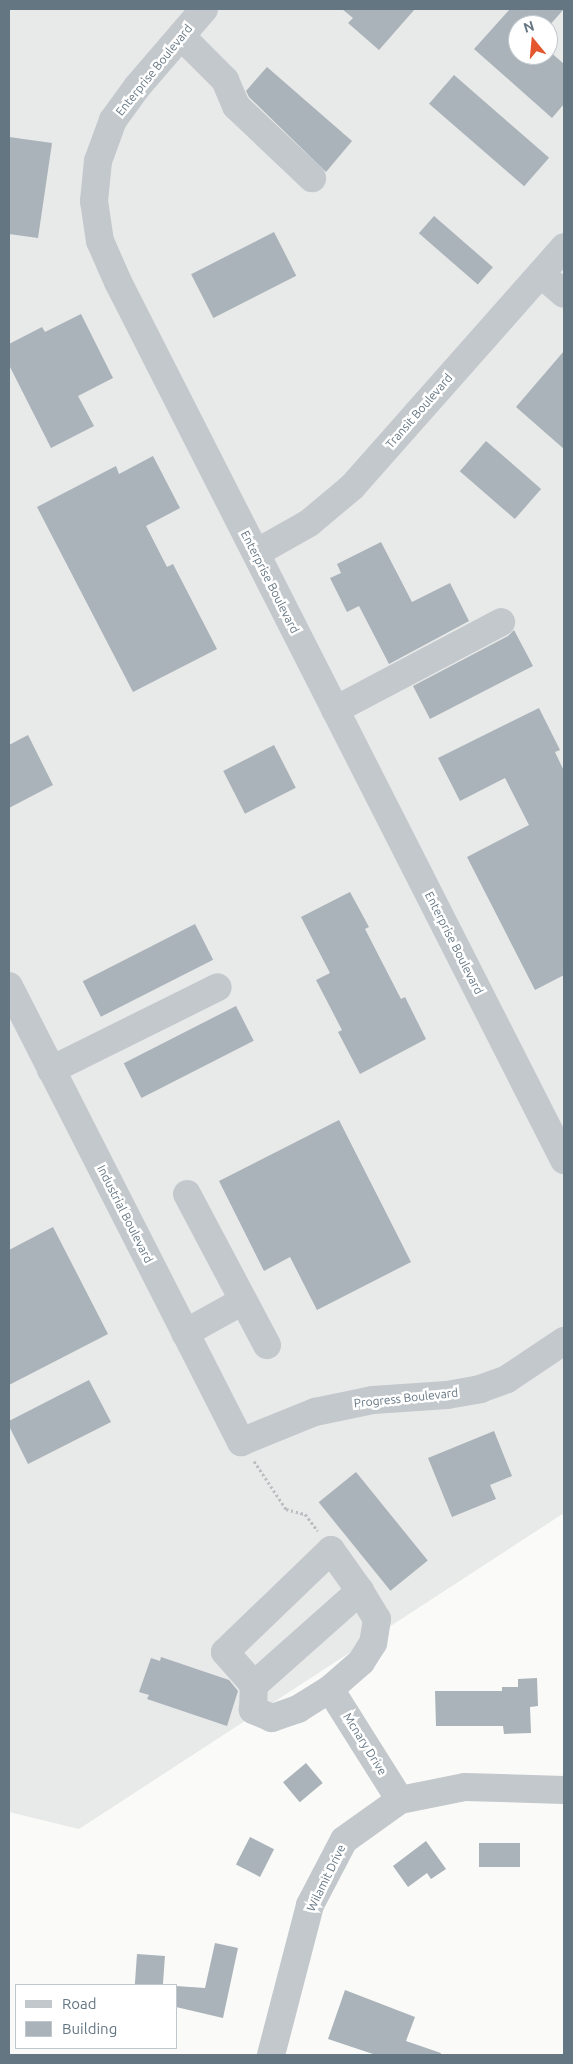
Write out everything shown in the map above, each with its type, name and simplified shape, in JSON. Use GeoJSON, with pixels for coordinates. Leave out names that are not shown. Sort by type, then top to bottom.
{"type":"FeatureCollection","features":[{"type":"Feature","properties":{"kind":"street","name":"Enterprise Boulevard"},"geometry":{"type":"LineString","coordinates":[[204,9],[137,86],[114,120],[98,161],[94,201],[100,241],[123,291],[564,1160]]}},
{"type":"Feature","properties":{"kind":"street"},"geometry":{"type":"LineString","coordinates":[[181,36],[225,80],[236,106],[312,178]]}},
{"type":"Feature","properties":{"kind":"street","name":"Transit Boulevard"},"geometry":{"type":"LineString","coordinates":[[256,553],[310,523],[352,487],[564,247]]}},
{"type":"Feature","properties":{"kind":"street"},"geometry":{"type":"LineString","coordinates":[[541,274],[564,294]]}},
{"type":"Feature","properties":{"kind":"street"},"geometry":{"type":"LineString","coordinates":[[335,710],[501,622]]}},
{"type":"Feature","properties":{"kind":"street","name":"Industrial Boulevard"},"geometry":{"type":"LineString","coordinates":[[9,986],[241,1442]]}},
{"type":"Feature","properties":{"kind":"street"},"geometry":{"type":"LineString","coordinates":[[51,1070],[218,987]]}},
{"type":"Feature","properties":{"kind":"street"},"geometry":{"type":"LineString","coordinates":[[187,1194],[267,1344]]}},
{"type":"Feature","properties":{"kind":"street"},"geometry":{"type":"LineString","coordinates":[[185,1333],[243,1301]]}},
{"type":"Feature","properties":{"kind":"street","name":"Progress Boulevard"},"geometry":{"type":"LineString","coordinates":[[241,1442],[315,1412],[373,1400],[446,1395],[480,1389],[507,1379],[564,1341]]}},
{"type":"Feature","properties":{"kind":"street"},"geometry":{"type":"LineString","coordinates":[[331,1550],[360,1591],[377,1620],[373,1643],[361,1662],[330,1689],[298,1709],[272,1718],[253,1710],[254,1685],[225,1652],[331,1550]]}},
{"type":"Feature","properties":{"kind":"street"},"geometry":{"type":"LineString","coordinates":[[254,1685],[360,1591]]}},
{"type":"Feature","properties":{"kind":"street","name":"Mcnary Drive"},"geometry":{"type":"LineString","coordinates":[[330,1689],[400,1800]]}},
{"type":"Feature","properties":{"kind":"street","name":"Wilamit Drive"},"geometry":{"type":"LineString","coordinates":[[271,2055],[310,1905],[344,1840],[400,1800],[465,1788],[564,1790]]}},
{"type":"Feature","properties":{"kind":"path"},"geometry":{"type":"LineString","coordinates":[[241,1442],[286,1510],[305,1514],[331,1550]]}},
{"type":"Feature","properties":{"kind":"shaded area"},"geometry":{"type":"Polygon","coordinates":[[[9,9],[564,9],[564,1513],[79,1829],[9,1812],[9,9]]]}},
{"type":"Feature","properties":{"kind":"building"},"geometry":{"type":"Polygon","coordinates":[[[342,9],[415,9],[379,50],[348,23],[353,18],[342,9]]]}},
{"type":"Feature","properties":{"kind":"building"},"geometry":{"type":"Polygon","coordinates":[[[510,9],[564,9],[558,16],[508,15],[508,65],[558,65],[558,59],[564,64],[564,104],[552,118],[474,49],[510,9]]]}},
{"type":"Feature","properties":{"kind":"building"},"geometry":{"type":"Polygon","coordinates":[[[267,67],[352,141],[326,172],[249,97],[246,91],[267,67]]]}},
{"type":"Feature","properties":{"kind":"building"},"geometry":{"type":"Polygon","coordinates":[[[454,75],[549,158],[524,186],[429,104],[454,75]]]}},
{"type":"Feature","properties":{"kind":"building"},"geometry":{"type":"Polygon","coordinates":[[[9,137],[52,143],[38,238],[9,234],[9,137]]]}},
{"type":"Feature","properties":{"kind":"building"},"geometry":{"type":"Polygon","coordinates":[[[434,216],[493,267],[478,285],[419,233],[434,216]]]}},
{"type":"Feature","properties":{"kind":"building"},"geometry":{"type":"Polygon","coordinates":[[[274,232],[296,276],[213,318],[191,274],[274,232]]]}},
{"type":"Feature","properties":{"kind":"building"},"geometry":{"type":"Polygon","coordinates":[[[81,314],[113,378],[78,396],[94,426],[51,448],[9,365],[9,344],[42,327],[45,332],[81,314]]]}},
{"type":"Feature","properties":{"kind":"building"},"geometry":{"type":"Polygon","coordinates":[[[564,351],[564,449],[516,407],[564,351]]]}},
{"type":"Feature","properties":{"kind":"building"},"geometry":{"type":"Polygon","coordinates":[[[486,441],[541,489],[515,519],[460,471],[486,441]]]}},
{"type":"Feature","properties":{"kind":"building"},"geometry":{"type":"Polygon","coordinates":[[[153,456],[180,508],[146,526],[167,567],[173,564],[217,649],[133,692],[37,507],[116,466],[119,474],[153,456]]]}},
{"type":"Feature","properties":{"kind":"building"},"geometry":{"type":"Polygon","coordinates":[[[381,542],[412,602],[450,583],[469,621],[389,664],[359,606],[347,612],[330,578],[341,573],[337,564],[381,542]]]}},
{"type":"Feature","properties":{"kind":"building"},"geometry":{"type":"Polygon","coordinates":[[[514,630],[533,666],[430,719],[413,686],[508,636],[514,630]]]}},
{"type":"Feature","properties":{"kind":"building"},"geometry":{"type":"Polygon","coordinates":[[[539,708],[560,750],[555,752],[564,771],[564,975],[535,990],[467,857],[529,825],[505,778],[460,801],[438,758],[539,708]]]}},
{"type":"Feature","properties":{"kind":"building"},"geometry":{"type":"Polygon","coordinates":[[[28,735],[53,785],[9,808],[9,745],[28,735]]]}},
{"type":"Feature","properties":{"kind":"building"},"geometry":{"type":"Polygon","coordinates":[[[274,745],[296,788],[245,814],[223,771],[274,745]]]}},
{"type":"Feature","properties":{"kind":"building"},"geometry":{"type":"Polygon","coordinates":[[[350,892],[369,927],[365,929],[401,999],[405,997],[426,1039],[360,1074],[338,1032],[342,1030],[316,980],[330,973],[301,917],[350,892]]]}},
{"type":"Feature","properties":{"kind":"building"},"geometry":{"type":"Polygon","coordinates":[[[195,924],[213,960],[101,1017],[83,981],[195,924]]]}},
{"type":"Feature","properties":{"kind":"building"},"geometry":{"type":"Polygon","coordinates":[[[236,1006],[254,1041],[141,1098],[124,1063],[236,1006]]]}},
{"type":"Feature","properties":{"kind":"building"},"geometry":{"type":"Polygon","coordinates":[[[339,1120],[411,1262],[317,1310],[290,1257],[264,1271],[219,1181],[339,1120]]]}},
{"type":"Feature","properties":{"kind":"building"},"geometry":{"type":"Polygon","coordinates":[[[53,1227],[108,1334],[9,1385],[9,1250],[53,1227]]]}},
{"type":"Feature","properties":{"kind":"building"},"geometry":{"type":"Polygon","coordinates":[[[89,1380],[111,1422],[28,1464],[9,1426],[9,1421],[89,1380]]]}},
{"type":"Feature","properties":{"kind":"building"},"geometry":{"type":"Polygon","coordinates":[[[494,1431],[512,1476],[490,1485],[496,1499],[452,1517],[428,1458],[494,1431]]]}},
{"type":"Feature","properties":{"kind":"building"},"geometry":{"type":"Polygon","coordinates":[[[356,1472],[428,1561],[390,1591],[319,1502],[356,1472]]]}},
{"type":"Feature","properties":{"kind":"building"},"geometry":{"type":"Polygon","coordinates":[[[161,1657],[229,1680],[238,1691],[227,1726],[147,1699],[149,1695],[139,1692],[151,1658],[160,1661],[161,1657]]]}},
{"type":"Feature","properties":{"kind":"building"},"geometry":{"type":"Polygon","coordinates":[[[537,1678],[538,1706],[530,1707],[531,1733],[504,1734],[503,1726],[436,1726],[435,1691],[502,1691],[502,1687],[518,1687],[518,1679],[537,1678]]]}},
{"type":"Feature","properties":{"kind":"building"},"geometry":{"type":"Polygon","coordinates":[[[306,1763],[323,1783],[300,1802],[283,1782],[306,1763]]]}},
{"type":"Feature","properties":{"kind":"building"},"geometry":{"type":"Polygon","coordinates":[[[250,1837],[274,1849],[260,1877],[236,1865],[250,1837]]]}},
{"type":"Feature","properties":{"kind":"building"},"geometry":{"type":"Polygon","coordinates":[[[426,1841],[446,1869],[431,1879],[427,1873],[408,1887],[393,1866],[426,1841]]]}},
{"type":"Feature","properties":{"kind":"building"},"geometry":{"type":"Polygon","coordinates":[[[479,1843],[520,1843],[520,1867],[479,1867],[479,1843]]]}},
{"type":"Feature","properties":{"kind":"building"},"geometry":{"type":"Polygon","coordinates":[[[215,1943],[238,1948],[223,2018],[178,2007],[178,1986],[205,1988],[215,1943]]]}},
{"type":"Feature","properties":{"kind":"building"},"geometry":{"type":"Polygon","coordinates":[[[137,1954],[165,1956],[163,1984],[135,1984],[137,1954]]]}},
{"type":"Feature","properties":{"kind":"building"},"geometry":{"type":"Polygon","coordinates":[[[345,1990],[415,2017],[406,2041],[441,2053],[440,2055],[376,2055],[328,2039],[345,1990]]]}}]}
